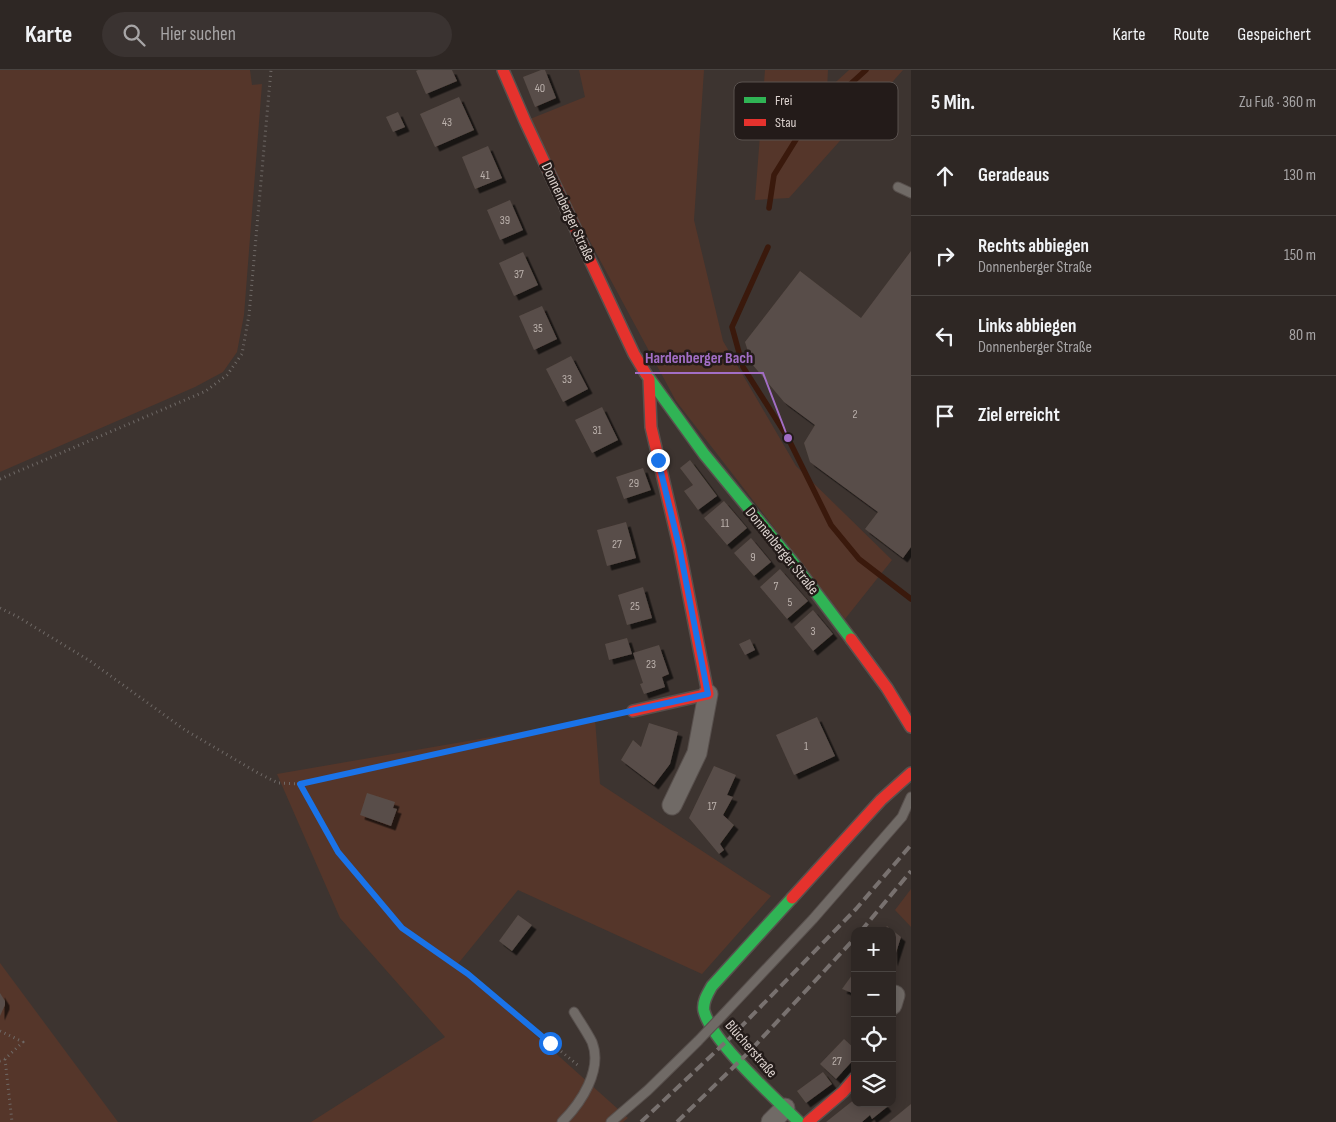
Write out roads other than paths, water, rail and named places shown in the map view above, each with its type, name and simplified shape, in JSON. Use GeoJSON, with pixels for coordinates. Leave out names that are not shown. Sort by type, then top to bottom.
{"type":"FeatureCollection","features":[{"type":"Feature","properties":{"kind":"street","name":"Donnenberger Straße"},"geometry":{"type":"LineString","coordinates":[[503,70],[634,354],[676,418],[799,570],[900,707],[911,727]]}},
{"type":"Feature","properties":{"kind":"street","name":"Donnenberger Straße"},"geometry":{"type":"LineString","coordinates":[[649,378],[651,427],[679,546],[708,694],[697,753],[672,805]]}},
{"type":"Feature","properties":{"kind":"street"},"geometry":{"type":"LineString","coordinates":[[633,711],[708,694]]}},
{"type":"Feature","properties":{"kind":"street","name":"Blücherstraße"},"geometry":{"type":"LineString","coordinates":[[799,1122],[719,1039],[704,1013],[703,1002],[712,986],[881,800],[911,773]]}},
{"type":"Feature","properties":{"kind":"street"},"geometry":{"type":"LineString","coordinates":[[808,1122],[851,1083]]}},
{"type":"Feature","properties":{"kind":"street"},"geometry":{"type":"LineString","coordinates":[[771,1122],[785,1108]]}},
{"type":"Feature","properties":{"kind":"lane"},"geometry":{"type":"LineString","coordinates":[[898,187],[911,193]]}},
{"type":"Feature","properties":{"kind":"lane"},"geometry":{"type":"LineString","coordinates":[[611,1122],[648,1090],[698,1041],[813,919],[890,832],[902,817],[911,797]]}},
{"type":"Feature","properties":{"kind":"lane"},"geometry":{"type":"LineString","coordinates":[[562,1122],[583,1096],[592,1076],[596,1057],[592,1042],[574,1012]]}},
{"type":"Feature","properties":{"kind":"waterway"},"geometry":{"type":"LineString","coordinates":[[853,82],[866,70]]}},
{"type":"Feature","properties":{"kind":"waterway"},"geometry":{"type":"LineString","coordinates":[[769,208],[774,175],[796,140]]}},
{"type":"Feature","properties":{"kind":"waterway"},"geometry":{"type":"LineString","coordinates":[[768,247],[732,327],[743,367],[788,438],[831,525],[859,559],[911,599]]}},
{"type":"Feature","properties":{"kind":"railway"},"geometry":{"type":"LineString","coordinates":[[641,1122],[731,1037],[856,909],[911,845]]}},
{"type":"Feature","properties":{"kind":"railway"},"geometry":{"type":"LineString","coordinates":[[864,927],[911,871]]}},
{"type":"Feature","properties":{"kind":"railway"},"geometry":{"type":"LineString","coordinates":[[677,1122],[748,1053],[851,942]]}},
{"type":"Feature","properties":{"kind":"place","name":"Hardenberger Bach"},"geometry":{"type":"Point","coordinates":[788,438]}}]}
